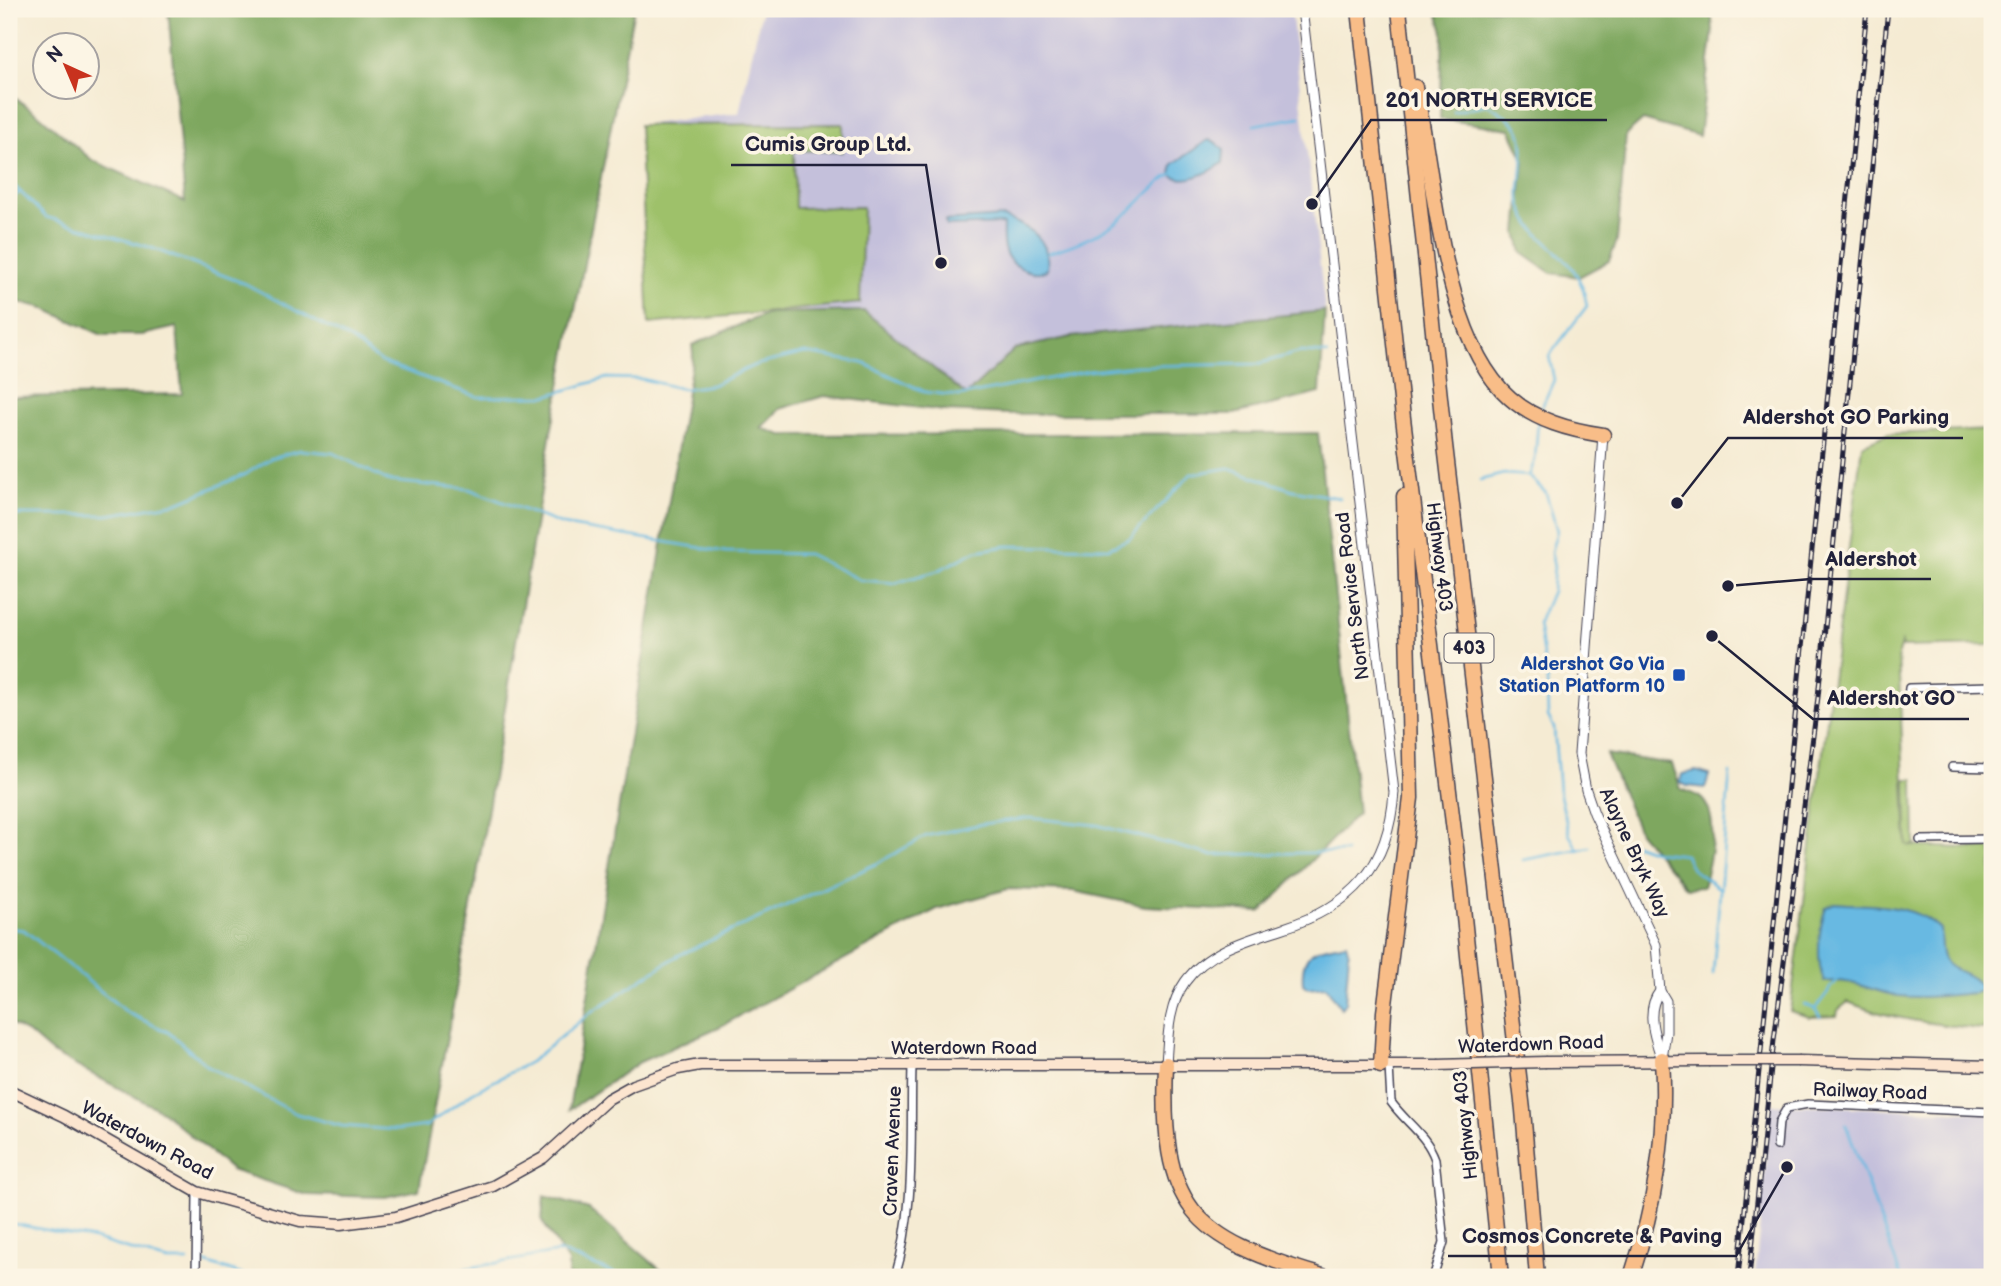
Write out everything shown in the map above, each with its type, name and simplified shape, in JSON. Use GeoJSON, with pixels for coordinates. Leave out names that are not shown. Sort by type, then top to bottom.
{"type":"FeatureCollection","features":[{"type":"Feature","properties":{"kind":"highway","name":"Highway 403"},"geometry":{"type":"LineString","coordinates":[[1359,9],[1402,418],[1461,888],[1501,1277]]}},
{"type":"Feature","properties":{"kind":"highway"},"geometry":{"type":"LineString","coordinates":[[1400,14],[1427,141],[1442,236],[1462,321],[1488,373],[1509,397],[1538,417],[1603,435]]}},
{"type":"Feature","properties":{"kind":"highway","name":"Highway 403"},"geometry":{"type":"LineString","coordinates":[[1400,14],[1444,431],[1523,1111],[1537,1277]]}},
{"type":"Feature","properties":{"kind":"highway"},"geometry":{"type":"LineString","coordinates":[[1385,1066],[1384,1012],[1411,799],[1402,418]]}},
{"type":"Feature","properties":{"kind":"highway"},"geometry":{"type":"LineString","coordinates":[[1631,1277],[1657,1188],[1663,1127],[1662,1059]]}},
{"type":"Feature","properties":{"kind":"highway"},"geometry":{"type":"LineString","coordinates":[[1166,1064],[1165,1137],[1177,1183],[1193,1212],[1215,1232],[1245,1250],[1326,1277]]}},
{"type":"Feature","properties":{"kind":"main road","name":"Waterdown Road"},"geometry":{"type":"LineString","coordinates":[[9,1090],[64,1116],[197,1192],[300,1222],[341,1224],[396,1217],[492,1186],[543,1158],[608,1099],[657,1075],[699,1065],[1385,1066],[1662,1059],[1992,1066]]}},
{"type":"Feature","properties":{"kind":"street","name":"North Service Road"},"geometry":{"type":"LineString","coordinates":[[1166,1064],[1174,1006],[1192,974],[1226,949],[1285,928],[1345,897],[1365,879],[1382,853],[1392,818],[1394,792],[1302,9]]}},
{"type":"Feature","properties":{"kind":"street","name":"Alayne Bryk Way"},"geometry":{"type":"LineString","coordinates":[[1603,435],[1578,735],[1580,767],[1594,814],[1652,934],[1659,964],[1660,991],[1666,1001],[1667,1032],[1662,1059]]}},
{"type":"Feature","properties":{"kind":"street"},"geometry":{"type":"LineString","coordinates":[[1908,697],[1909,688],[1992,686]]}},
{"type":"Feature","properties":{"kind":"street"},"geometry":{"type":"LineString","coordinates":[[1952,768],[1992,768]]}},
{"type":"Feature","properties":{"kind":"street"},"geometry":{"type":"LineString","coordinates":[[1920,840],[1992,839]]}},
{"type":"Feature","properties":{"kind":"street","name":"Craven Avenue"},"geometry":{"type":"LineString","coordinates":[[895,1277],[911,1201],[912,1066]]}},
{"type":"Feature","properties":{"kind":"street"},"geometry":{"type":"LineString","coordinates":[[1385,1066],[1391,1102],[1417,1129],[1430,1147],[1434,1159],[1444,1242],[1434,1275]]}},
{"type":"Feature","properties":{"kind":"street","name":"Railway Road"},"geometry":{"type":"LineString","coordinates":[[1777,1146],[1779,1122],[1787,1108],[1808,1104],[1992,1112]]}},
{"type":"Feature","properties":{"kind":"street"},"geometry":{"type":"LineString","coordinates":[[196,1277],[197,1192]]}},
{"type":"Feature","properties":{"kind":"shaded area"},"geometry":{"type":"Polygon","coordinates":[[[762,9],[1291,9],[1325,311],[1071,337],[1015,349],[966,395],[864,311],[649,310],[647,124],[739,113],[762,9]]]}},
{"type":"Feature","properties":{"kind":"shaded area"},"geometry":{"type":"Polygon","coordinates":[[[1771,1104],[1992,1113],[1992,1277],[1755,1277],[1771,1104]]]}},
{"type":"Feature","properties":{"kind":"green space"},"geometry":{"type":"Polygon","coordinates":[[[168,9],[634,9],[550,438],[476,881],[419,1190],[385,1197],[307,1195],[231,1170],[162,1111],[52,1053],[30,1034],[9,1023],[9,397],[182,394],[177,327],[142,335],[102,335],[41,307],[9,300],[9,94],[38,114],[92,160],[185,202],[168,9]]]}},
{"type":"Feature","properties":{"kind":"green space"},"geometry":{"type":"Polygon","coordinates":[[[1436,9],[1711,9],[1713,31],[1699,136],[1643,120],[1626,135],[1617,241],[1609,261],[1579,277],[1551,273],[1522,253],[1517,233],[1524,159],[1510,129],[1440,119],[1443,32],[1436,9]]]}},
{"type":"Feature","properties":{"kind":"green space"},"geometry":{"type":"Polygon","coordinates":[[[843,124],[843,152],[794,150],[795,208],[863,207],[860,303],[649,324],[639,125],[843,124]]]}},
{"type":"Feature","properties":{"kind":"green space"},"geometry":{"type":"Polygon","coordinates":[[[864,311],[966,395],[1015,349],[1071,337],[1325,311],[1320,393],[1234,414],[1009,414],[945,411],[824,396],[780,409],[761,428],[782,435],[1318,433],[1358,813],[1261,912],[1145,906],[1073,891],[1008,889],[937,909],[721,1026],[640,1062],[569,1110],[693,355],[692,345],[768,313],[864,311]]]}},
{"type":"Feature","properties":{"kind":"green space"},"geometry":{"type":"Polygon","coordinates":[[[1992,430],[1992,645],[1902,647],[1901,643],[1898,654],[1907,846],[1906,779],[1914,779],[1915,845],[1909,846],[1992,849],[1992,1030],[1901,1018],[1848,1002],[1838,1010],[1837,1016],[1810,1017],[1790,1011],[1862,445],[1887,434],[1992,430]]]}},
{"type":"Feature","properties":{"kind":"green space"},"geometry":{"type":"Polygon","coordinates":[[[1606,754],[1672,764],[1681,789],[1702,799],[1708,808],[1712,830],[1703,887],[1686,888],[1639,832],[1606,754]]]}},
{"type":"Feature","properties":{"kind":"green space"},"geometry":{"type":"Polygon","coordinates":[[[544,1196],[589,1209],[669,1277],[568,1277],[568,1262],[542,1221],[544,1196]]]}},
{"type":"Feature","properties":{"kind":"water"},"geometry":{"type":"Polygon","coordinates":[[[1208,140],[1224,150],[1223,163],[1204,174],[1190,178],[1183,179],[1171,174],[1173,164],[1208,140]]]}},
{"type":"Feature","properties":{"kind":"water"},"geometry":{"type":"Polygon","coordinates":[[[1003,217],[1029,230],[1042,242],[1048,259],[1047,270],[1028,271],[1010,260],[1003,245],[1003,224],[947,226],[945,221],[1003,217]]]}},
{"type":"Feature","properties":{"kind":"water"},"geometry":{"type":"Polygon","coordinates":[[[1696,771],[1709,775],[1705,788],[1687,786],[1680,782],[1682,774],[1696,771]]]}},
{"type":"Feature","properties":{"kind":"water"},"geometry":{"type":"Polygon","coordinates":[[[1834,903],[1891,907],[1918,914],[1929,920],[1940,929],[1941,951],[1946,963],[1973,979],[1981,989],[1975,993],[1908,997],[1845,982],[1824,982],[1819,955],[1821,925],[1826,907],[1834,903]]]}},
{"type":"Feature","properties":{"kind":"water"},"geometry":{"type":"Polygon","coordinates":[[[1346,943],[1349,953],[1345,1003],[1341,1008],[1326,986],[1308,988],[1303,984],[1303,972],[1304,964],[1312,953],[1346,943]]]}},
{"type":"Feature","properties":{"kind":"waterway"},"geometry":{"type":"LineString","coordinates":[[1454,112],[1487,104],[1516,126],[1523,142],[1521,205],[1528,221],[1567,261],[1582,287],[1587,306],[1549,356],[1554,380],[1540,411]]}},
{"type":"Feature","properties":{"kind":"waterway"},"geometry":{"type":"LineString","coordinates":[[1254,125],[1300,117]]}},
{"type":"Feature","properties":{"kind":"waterway"},"geometry":{"type":"LineString","coordinates":[[1048,253],[1082,241],[1114,224],[1173,173]]}},
{"type":"Feature","properties":{"kind":"waterway"},"geometry":{"type":"LineString","coordinates":[[9,181],[46,217],[149,247],[246,284],[351,340],[381,362],[478,397],[546,396],[607,378],[642,379],[683,389],[712,385],[755,365],[805,353],[863,363],[925,392],[960,396],[1088,371],[1135,366],[1257,364],[1301,352],[1327,354]]}},
{"type":"Feature","properties":{"kind":"waterway"},"geometry":{"type":"LineString","coordinates":[[9,200],[20,192]]}},
{"type":"Feature","properties":{"kind":"waterway"},"geometry":{"type":"LineString","coordinates":[[1529,476],[1535,460],[1538,421]]}},
{"type":"Feature","properties":{"kind":"waterway"},"geometry":{"type":"LineString","coordinates":[[9,515],[108,515],[177,503],[246,474],[271,458],[300,450],[333,453],[389,481],[469,489],[563,525],[726,552],[808,554],[860,580],[895,583],[937,571],[976,551],[1007,546],[1108,548],[1129,539],[1191,474],[1229,468],[1293,490],[1340,498]]}},
{"type":"Feature","properties":{"kind":"waterway"},"geometry":{"type":"LineString","coordinates":[[1480,480],[1504,474],[1529,476],[1546,493],[1557,531],[1551,552],[1554,567],[1552,591],[1538,624],[1547,679],[1548,716],[1554,728],[1559,791],[1569,834],[1578,850]]}},
{"type":"Feature","properties":{"kind":"waterway"},"geometry":{"type":"LineString","coordinates":[[1713,974],[1730,773]]}},
{"type":"Feature","properties":{"kind":"waterway"},"geometry":{"type":"LineString","coordinates":[[9,928],[24,930],[128,1013],[168,1032],[209,1067],[297,1114],[342,1126],[397,1130],[426,1126],[472,1093],[530,1062],[590,1013],[677,956],[876,864],[926,836],[982,824],[1030,818],[1097,825],[1210,855],[1346,852]]}},
{"type":"Feature","properties":{"kind":"waterway"},"geometry":{"type":"LineString","coordinates":[[1626,841],[1657,852],[1685,855],[1692,869],[1719,888]]}},
{"type":"Feature","properties":{"kind":"waterway"},"geometry":{"type":"LineString","coordinates":[[1523,860],[1590,847]]}},
{"type":"Feature","properties":{"kind":"waterway"},"geometry":{"type":"LineString","coordinates":[[1815,1009],[1838,979]]}},
{"type":"Feature","properties":{"kind":"waterway"},"geometry":{"type":"LineString","coordinates":[[1804,1004],[1815,1009],[1820,1017]]}},
{"type":"Feature","properties":{"kind":"waterway"},"geometry":{"type":"LineString","coordinates":[[1846,1125],[1901,1277]]}},
{"type":"Feature","properties":{"kind":"waterway"},"geometry":{"type":"LineString","coordinates":[[9,1223],[94,1239],[167,1261],[188,1261]]}},
{"type":"Feature","properties":{"kind":"waterway"},"geometry":{"type":"LineString","coordinates":[[444,1277],[468,1268],[560,1252],[624,1277]]}},
{"type":"Feature","properties":{"kind":"waterway"},"geometry":{"type":"LineString","coordinates":[[201,1261],[249,1277]]}},
{"type":"Feature","properties":{"kind":"railway"},"geometry":{"type":"LineString","coordinates":[[1738,1277],[1867,9]]}},
{"type":"Feature","properties":{"kind":"railway"},"geometry":{"type":"LineString","coordinates":[[1749,1277],[1774,1040],[1818,697],[1888,9]]}},
{"type":"Feature","properties":{"kind":"place","name":"201 NORTH SERVICE"},"geometry":{"type":"Point","coordinates":[1312,204]}},
{"type":"Feature","properties":{"kind":"place","name":"Cumis Group Ltd."},"geometry":{"type":"Point","coordinates":[941,263]}},
{"type":"Feature","properties":{"kind":"place","name":"Aldershot GO Parking"},"geometry":{"type":"Point","coordinates":[1677,503]}},
{"type":"Feature","properties":{"kind":"place","name":"Aldershot"},"geometry":{"type":"Point","coordinates":[1728,586]}},
{"type":"Feature","properties":{"kind":"place","name":"Aldershot GO"},"geometry":{"type":"Point","coordinates":[1712,636]}},
{"type":"Feature","properties":{"kind":"place","name":"Aldershot Go Via Station Platform 10"},"geometry":{"type":"Point","coordinates":[1679,675]}},
{"type":"Feature","properties":{"kind":"place","name":"Cosmos Concrete & Paving"},"geometry":{"type":"Point","coordinates":[1787,1167]}}]}
